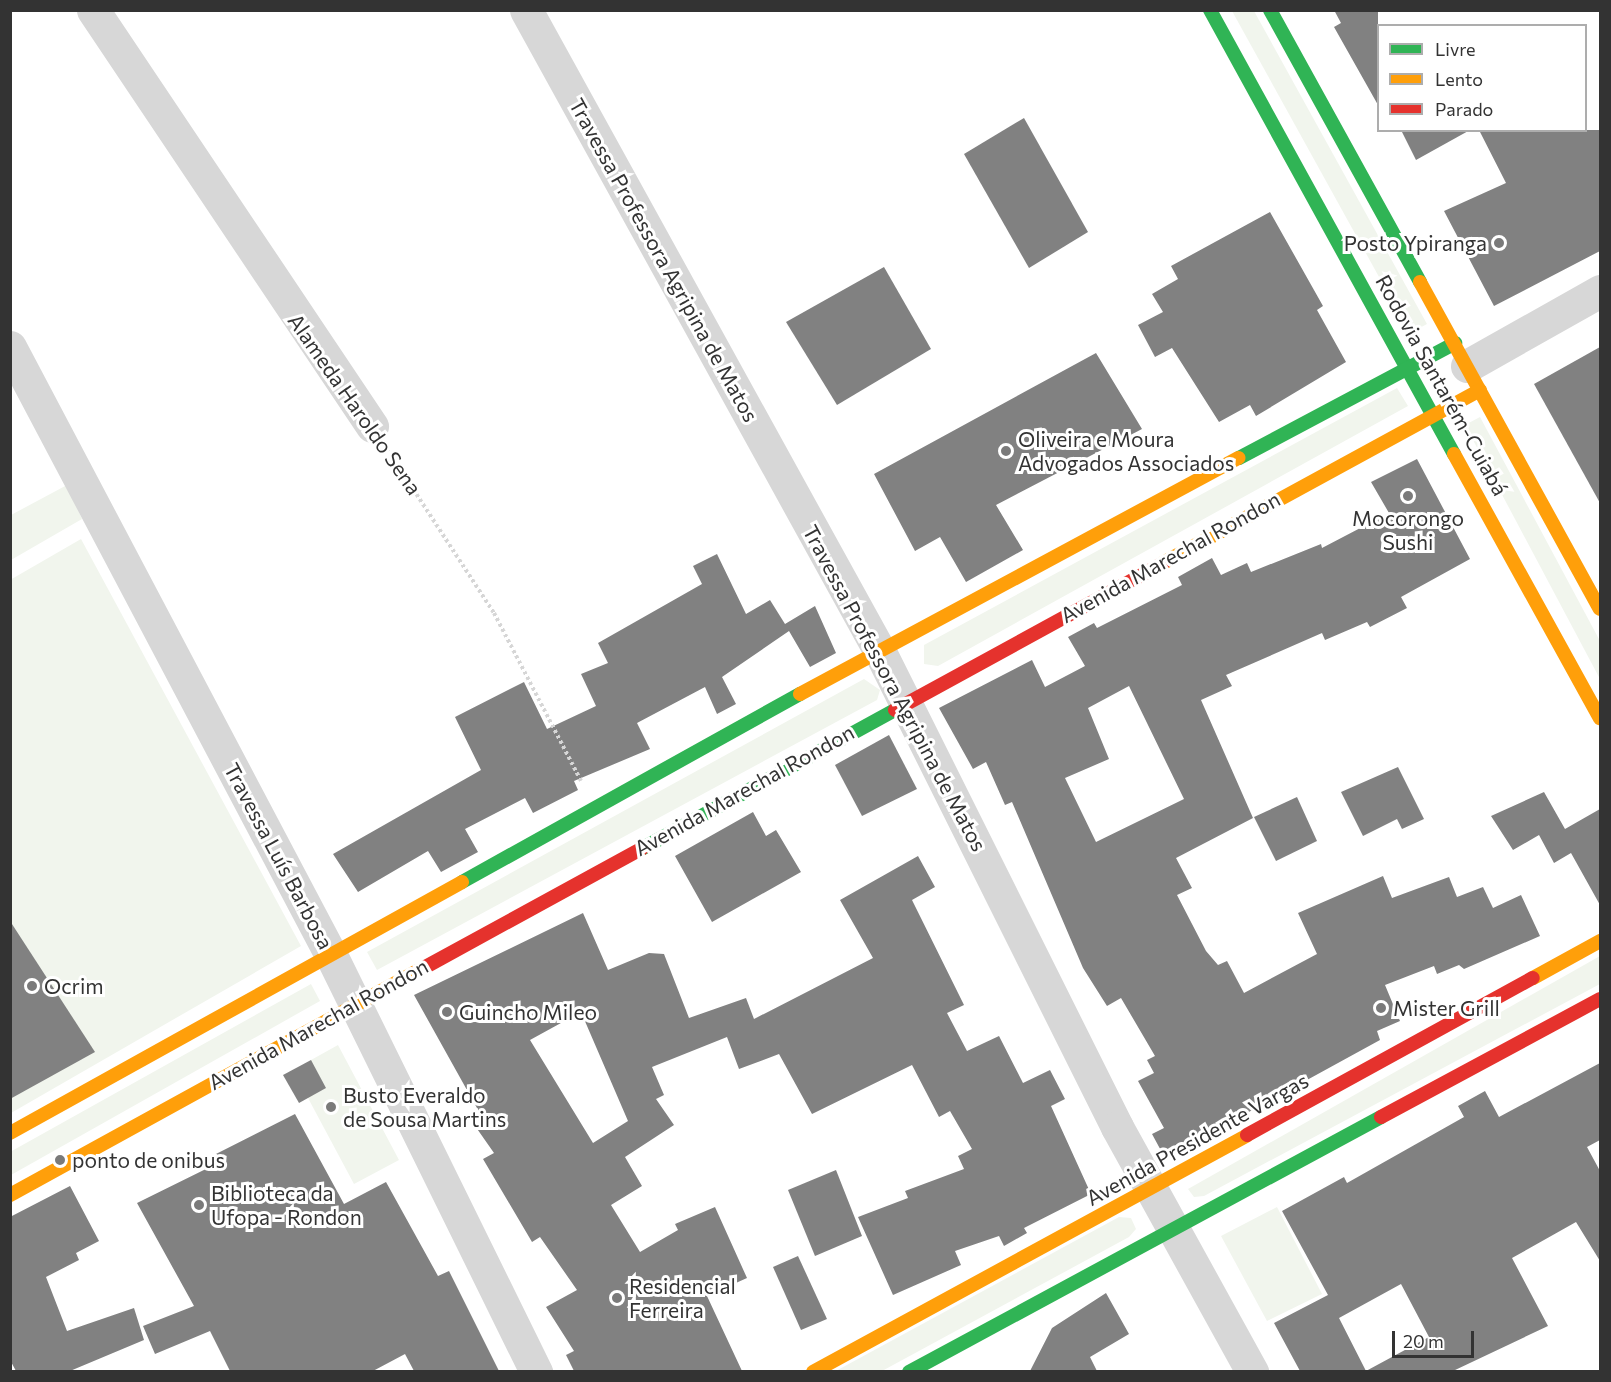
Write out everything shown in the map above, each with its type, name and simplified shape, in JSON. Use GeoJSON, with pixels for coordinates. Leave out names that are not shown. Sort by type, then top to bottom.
{"type":"FeatureCollection","features":[{"type":"Feature","properties":{"kind":"main road","name":"Rodovia Santarém-Cuiabá"},"geometry":{"type":"LineString","coordinates":[[1210,10],[1600,718]]}},
{"type":"Feature","properties":{"kind":"main road","name":"Rodovia Santarém-Cuiabá"},"geometry":{"type":"LineString","coordinates":[[1270,10],[1600,609]]}},
{"type":"Feature","properties":{"kind":"main road","name":"Avenida Marechal Rondon"},"geometry":{"type":"LineString","coordinates":[[10,1133],[879,650],[1407,366],[1467,366]]}},
{"type":"Feature","properties":{"kind":"main road","name":"Avenida Marechal Rondon"},"geometry":{"type":"LineString","coordinates":[[10,1195],[355,1003],[1433,412],[1467,366]]}},
{"type":"Feature","properties":{"kind":"main road","name":"Avenida Presidente Vargas"},"geometry":{"type":"LineString","coordinates":[[813,1371],[1150,1189],[1600,941]]}},
{"type":"Feature","properties":{"kind":"main road"},"geometry":{"type":"LineString","coordinates":[[909,1371],[1173,1232],[1600,999]]}},
{"type":"Feature","properties":{"kind":"street","name":"Alameda Haroldo Sena"},"geometry":{"type":"LineString","coordinates":[[93,10],[372,426]]}},
{"type":"Feature","properties":{"kind":"street","name":"Travessa Professora Agripina de Matos"},"geometry":{"type":"LineString","coordinates":[[526,10],[879,650],[1150,1189],[1252,1371]]}},
{"type":"Feature","properties":{"kind":"street","name":"Avenida Marechal Rondon"},"geometry":{"type":"LineString","coordinates":[[1467,366],[1600,291]]}},
{"type":"Feature","properties":{"kind":"street","name":"Travessa Luís Barbosa"},"geometry":{"type":"LineString","coordinates":[[10,347],[332,955],[536,1371]]}},
{"type":"Feature","properties":{"kind":"path","name":"Alameda Haroldo Sena"},"geometry":{"type":"LineString","coordinates":[[372,426],[494,613],[594,810]]}},
{"type":"Feature","properties":{"kind":"shaded area"},"geometry":{"type":"Polygon","coordinates":[[[1232,11],[1254,11],[1427,324],[1410,333],[1232,11]]]}},
{"type":"Feature","properties":{"kind":"shaded area"},"geometry":{"type":"Polygon","coordinates":[[[1397,388],[1408,406],[938,666],[924,664],[924,645],[1397,388]]]}},
{"type":"Feature","properties":{"kind":"shaded area"},"geometry":{"type":"Polygon","coordinates":[[[1480,417],[1600,641],[1600,679],[1465,425],[1480,417]]]}},
{"type":"Feature","properties":{"kind":"shaded area"},"geometry":{"type":"Polygon","coordinates":[[[67,485],[82,519],[11,560],[11,515],[67,485]]]}},
{"type":"Feature","properties":{"kind":"shaded area"},"geometry":{"type":"Polygon","coordinates":[[[81,539],[301,946],[11,1113],[10,580],[81,539]]]}},
{"type":"Feature","properties":{"kind":"shaded area"},"geometry":{"type":"Polygon","coordinates":[[[864,679],[880,690],[877,700],[377,970],[367,952],[864,679]]]}},
{"type":"Feature","properties":{"kind":"shaded area"},"geometry":{"type":"Polygon","coordinates":[[[1600,956],[1600,984],[1204,1196],[1194,1197],[1188,1189],[1600,956]]]}},
{"type":"Feature","properties":{"kind":"shaded area"},"geometry":{"type":"Polygon","coordinates":[[[311,984],[320,1001],[11,1175],[10,1152],[311,984]]]}},
{"type":"Feature","properties":{"kind":"shaded area"},"geometry":{"type":"Polygon","coordinates":[[[338,1045],[399,1160],[354,1184],[308,1098],[311,1060],[338,1045]]]}},
{"type":"Feature","properties":{"kind":"shaded area"},"geometry":{"type":"Polygon","coordinates":[[[1277,1207],[1322,1294],[1267,1321],[1221,1236],[1277,1207]]]}},
{"type":"Feature","properties":{"kind":"shaded area"},"geometry":{"type":"Polygon","coordinates":[[[1119,1217],[1131,1218],[1136,1229],[1129,1237],[882,1371],[834,1372],[1119,1217]]]}},
{"type":"Feature","properties":{"kind":"building"},"geometry":{"type":"Polygon","coordinates":[[[1334,10],[1378,10],[1377,103],[1334,27],[1341,23],[1334,10]]]}},
{"type":"Feature","properties":{"kind":"building"},"geometry":{"type":"Polygon","coordinates":[[[1024,118],[1088,232],[1029,268],[964,154],[1024,118]]]}},
{"type":"Feature","properties":{"kind":"building"},"geometry":{"type":"Polygon","coordinates":[[[1600,130],[1600,251],[1494,306],[1444,211],[1506,183],[1480,132],[1600,130]]]}},
{"type":"Feature","properties":{"kind":"building"},"geometry":{"type":"Polygon","coordinates":[[[1402,132],[1466,132],[1416,160],[1402,132]]]}},
{"type":"Feature","properties":{"kind":"building"},"geometry":{"type":"Polygon","coordinates":[[[1270,212],[1323,306],[1317,310],[1346,362],[1256,416],[1250,405],[1219,422],[1172,348],[1155,357],[1138,325],[1163,312],[1152,294],[1178,279],[1171,266],[1270,212]]]}},
{"type":"Feature","properties":{"kind":"building"},"geometry":{"type":"Polygon","coordinates":[[[884,267],[931,349],[837,405],[786,322],[884,267]]]}},
{"type":"Feature","properties":{"kind":"building"},"geometry":{"type":"Polygon","coordinates":[[[1600,347],[1600,503],[1534,384],[1600,347]]]}},
{"type":"Feature","properties":{"kind":"building","name":"Oliveira e Moura Advogados Associados"},"geometry":{"type":"Polygon","coordinates":[[[1096,353],[1142,429],[996,505],[1023,550],[966,582],[940,537],[915,551],[874,474],[1096,353]]]}},
{"type":"Feature","properties":{"kind":"building"},"geometry":{"type":"Polygon","coordinates":[[[1417,459],[1470,559],[1401,597],[1407,608],[1370,627],[1367,622],[1325,640],[1322,633],[1226,675],[1232,686],[1201,700],[1253,818],[1176,858],[1192,888],[1177,895],[1206,951],[1218,965],[1227,961],[1244,993],[1317,954],[1298,913],[1383,876],[1392,898],[1449,877],[1457,897],[1483,887],[1493,908],[1521,895],[1540,936],[1464,969],[1459,965],[1437,974],[1434,966],[1385,985],[1400,1021],[1377,1031],[1380,1040],[1165,1158],[1152,1134],[1164,1128],[1138,1081],[1154,1073],[1147,1060],[1155,1056],[1121,998],[1107,1006],[1083,968],[1012,802],[1005,805],[986,762],[973,769],[939,708],[1032,660],[1045,687],[1085,666],[1068,637],[1094,623],[1097,628],[1182,585],[1178,577],[1212,558],[1221,575],[1247,563],[1251,572],[1321,544],[1322,548],[1389,513],[1371,482],[1417,459]],[[1129,686],[1088,708],[1109,759],[1065,778],[1096,842],[1184,799],[1129,686]]]}},
{"type":"Feature","properties":{"kind":"building"},"geometry":{"type":"Polygon","coordinates":[[[717,554],[746,614],[770,600],[785,624],[815,606],[836,653],[810,667],[789,631],[722,677],[736,704],[717,714],[705,687],[637,723],[650,749],[574,781],[578,790],[533,813],[525,798],[465,829],[478,852],[441,872],[428,851],[358,892],[333,854],[481,770],[455,717],[524,682],[547,729],[596,706],[581,674],[608,663],[598,643],[702,584],[693,566],[717,554]]]}},
{"type":"Feature","properties":{"kind":"building"},"geometry":{"type":"Polygon","coordinates":[[[889,735],[917,789],[862,816],[835,765],[889,735]]]}},
{"type":"Feature","properties":{"kind":"building"},"geometry":{"type":"Polygon","coordinates":[[[1398,767],[1424,819],[1402,829],[1397,819],[1363,836],[1341,792],[1398,767]]]}},
{"type":"Feature","properties":{"kind":"building"},"geometry":{"type":"Polygon","coordinates":[[[1544,792],[1565,829],[1600,809],[1600,905],[1571,853],[1554,863],[1539,835],[1513,850],[1491,816],[1544,792]]]}},
{"type":"Feature","properties":{"kind":"building"},"geometry":{"type":"Polygon","coordinates":[[[1297,797],[1317,841],[1276,861],[1254,817],[1297,797]]]}},
{"type":"Feature","properties":{"kind":"building"},"geometry":{"type":"Polygon","coordinates":[[[753,812],[766,836],[776,830],[801,872],[712,922],[675,856],[753,812]]]}},
{"type":"Feature","properties":{"kind":"building"},"geometry":{"type":"Polygon","coordinates":[[[918,856],[935,887],[912,900],[964,1005],[947,1013],[967,1051],[999,1036],[1023,1083],[1050,1070],[1065,1099],[1051,1106],[1091,1194],[1024,1228],[1027,1233],[1004,1246],[999,1236],[955,1251],[961,1265],[893,1295],[858,1217],[908,1198],[905,1191],[964,1169],[958,1156],[972,1149],[950,1111],[939,1117],[912,1065],[812,1114],[779,1054],[739,1069],[727,1037],[652,1067],[664,1095],[656,1099],[674,1125],[625,1157],[642,1186],[611,1205],[640,1252],[678,1230],[675,1224],[715,1207],[747,1278],[707,1296],[742,1371],[574,1371],[566,1355],[574,1351],[546,1307],[577,1290],[540,1237],[532,1242],[483,1159],[494,1153],[473,1123],[482,1117],[414,995],[583,913],[608,970],[649,953],[664,954],[689,1018],[746,998],[754,1019],[873,958],[840,900],[918,856]],[[581,1012],[530,1040],[593,1143],[628,1121],[581,1012]]]}},
{"type":"Feature","properties":{"kind":"building","name":"Ocrim"},"geometry":{"type":"Polygon","coordinates":[[[10,921],[95,1052],[10,1099],[10,921]]]}},
{"type":"Feature","properties":{"kind":"building"},"geometry":{"type":"Polygon","coordinates":[[[311,1060],[326,1088],[299,1103],[283,1075],[311,1060]]]}},
{"type":"Feature","properties":{"kind":"building"},"geometry":{"type":"Polygon","coordinates":[[[1600,1063],[1600,1140],[1587,1147],[1600,1171],[1600,1261],[1576,1222],[1512,1258],[1548,1326],[1453,1371],[1366,1371],[1300,1371],[1274,1323],[1328,1295],[1282,1211],[1344,1177],[1347,1183],[1464,1117],[1458,1106],[1485,1091],[1499,1117],[1600,1063]],[[1401,1284],[1339,1318],[1366,1371],[1429,1337],[1401,1284]]]}},
{"type":"Feature","properties":{"kind":"building"},"geometry":{"type":"Polygon","coordinates":[[[295,1114],[344,1204],[386,1182],[438,1276],[449,1271],[499,1371],[414,1371],[405,1354],[373,1371],[230,1371],[210,1331],[155,1354],[143,1326],[194,1306],[137,1203],[216,1164],[212,1156],[295,1114]]]}},
{"type":"Feature","properties":{"kind":"building"},"geometry":{"type":"Polygon","coordinates":[[[836,1170],[862,1236],[815,1256],[788,1190],[836,1170]]]}},
{"type":"Feature","properties":{"kind":"building"},"geometry":{"type":"Polygon","coordinates":[[[70,1186],[99,1241],[76,1253],[79,1260],[46,1277],[67,1331],[134,1308],[144,1340],[70,1371],[16,1371],[10,1360],[10,1217],[70,1186]]]}},
{"type":"Feature","properties":{"kind":"building"},"geometry":{"type":"Polygon","coordinates":[[[798,1256],[827,1319],[801,1330],[773,1267],[798,1256]]]}},
{"type":"Feature","properties":{"kind":"building"},"geometry":{"type":"Polygon","coordinates":[[[1106,1293],[1129,1334],[1090,1357],[1097,1371],[1030,1371],[1052,1328],[1106,1293]]]}},
{"type":"Feature","properties":{"kind":"traffic: fast"},"geometry":{"type":"LineString","coordinates":[[1210,10],[1454,454]]}},
{"type":"Feature","properties":{"kind":"traffic: fast"},"geometry":{"type":"LineString","coordinates":[[1270,10],[1420,282]]}},
{"type":"Feature","properties":{"kind":"traffic: fast"},"geometry":{"type":"LineString","coordinates":[[1239,458],[1455,343]]}},
{"type":"Feature","properties":{"kind":"traffic: fast"},"geometry":{"type":"LineString","coordinates":[[462,882],[800,694]]}},
{"type":"Feature","properties":{"kind":"traffic: fast"},"geometry":{"type":"LineString","coordinates":[[643,848],[895,710]]}},
{"type":"Feature","properties":{"kind":"traffic: fast"},"geometry":{"type":"LineString","coordinates":[[909,1372],[1381,1117]]}},
{"type":"Feature","properties":{"kind":"traffic: slow"},"geometry":{"type":"LineString","coordinates":[[1420,282],[1600,609]]}},
{"type":"Feature","properties":{"kind":"traffic: slow"},"geometry":{"type":"LineString","coordinates":[[1163,563],[1480,390]]}},
{"type":"Feature","properties":{"kind":"traffic: slow"},"geometry":{"type":"LineString","coordinates":[[1454,454],[1600,718]]}},
{"type":"Feature","properties":{"kind":"traffic: slow"},"geometry":{"type":"LineString","coordinates":[[800,694],[1239,458]]}},
{"type":"Feature","properties":{"kind":"traffic: slow"},"geometry":{"type":"LineString","coordinates":[[10,1133],[462,882]]}},
{"type":"Feature","properties":{"kind":"traffic: slow"},"geometry":{"type":"LineString","coordinates":[[1533,978],[1600,941]]}},
{"type":"Feature","properties":{"kind":"traffic: slow"},"geometry":{"type":"LineString","coordinates":[[10,1195],[418,971]]}},
{"type":"Feature","properties":{"kind":"traffic: slow"},"geometry":{"type":"LineString","coordinates":[[813,1372],[1247,1135]]}},
{"type":"Feature","properties":{"kind":"traffic: jam"},"geometry":{"type":"LineString","coordinates":[[895,710],[1163,563]]}},
{"type":"Feature","properties":{"kind":"traffic: jam"},"geometry":{"type":"LineString","coordinates":[[418,971],[643,848]]}},
{"type":"Feature","properties":{"kind":"traffic: jam"},"geometry":{"type":"LineString","coordinates":[[1247,1135],[1533,978]]}},
{"type":"Feature","properties":{"kind":"traffic: jam"},"geometry":{"type":"LineString","coordinates":[[1381,1117],[1600,999]]}},
{"type":"Feature","properties":{"kind":"place","name":"Posto Ypiranga"},"geometry":{"type":"Point","coordinates":[1499,243]}},
{"type":"Feature","properties":{"kind":"place","name":"Oliveira e Moura Advogados Associados"},"geometry":{"type":"Point","coordinates":[1006,451]}},
{"type":"Feature","properties":{"kind":"place","name":"Mocorongo Sushi"},"geometry":{"type":"Point","coordinates":[1408,496]}},
{"type":"Feature","properties":{"kind":"place","name":"Ocrim"},"geometry":{"type":"Point","coordinates":[32,986]}},
{"type":"Feature","properties":{"kind":"place","name":"Mister Grill"},"geometry":{"type":"Point","coordinates":[1381,1008]}},
{"type":"Feature","properties":{"kind":"place","name":"Guincho Mileo"},"geometry":{"type":"Point","coordinates":[447,1012]}},
{"type":"Feature","properties":{"kind":"place","name":"Busto Everaldo de Sousa Martins"},"geometry":{"type":"Point","coordinates":[331,1107]}},
{"type":"Feature","properties":{"kind":"place","name":"ponto de onibus"},"geometry":{"type":"Point","coordinates":[60,1160]}},
{"type":"Feature","properties":{"kind":"place","name":"Biblioteca da Ufopa - Rondon"},"geometry":{"type":"Point","coordinates":[199,1205]}},
{"type":"Feature","properties":{"kind":"place","name":"Residencial Ferreira"},"geometry":{"type":"Point","coordinates":[617,1298]}}]}
